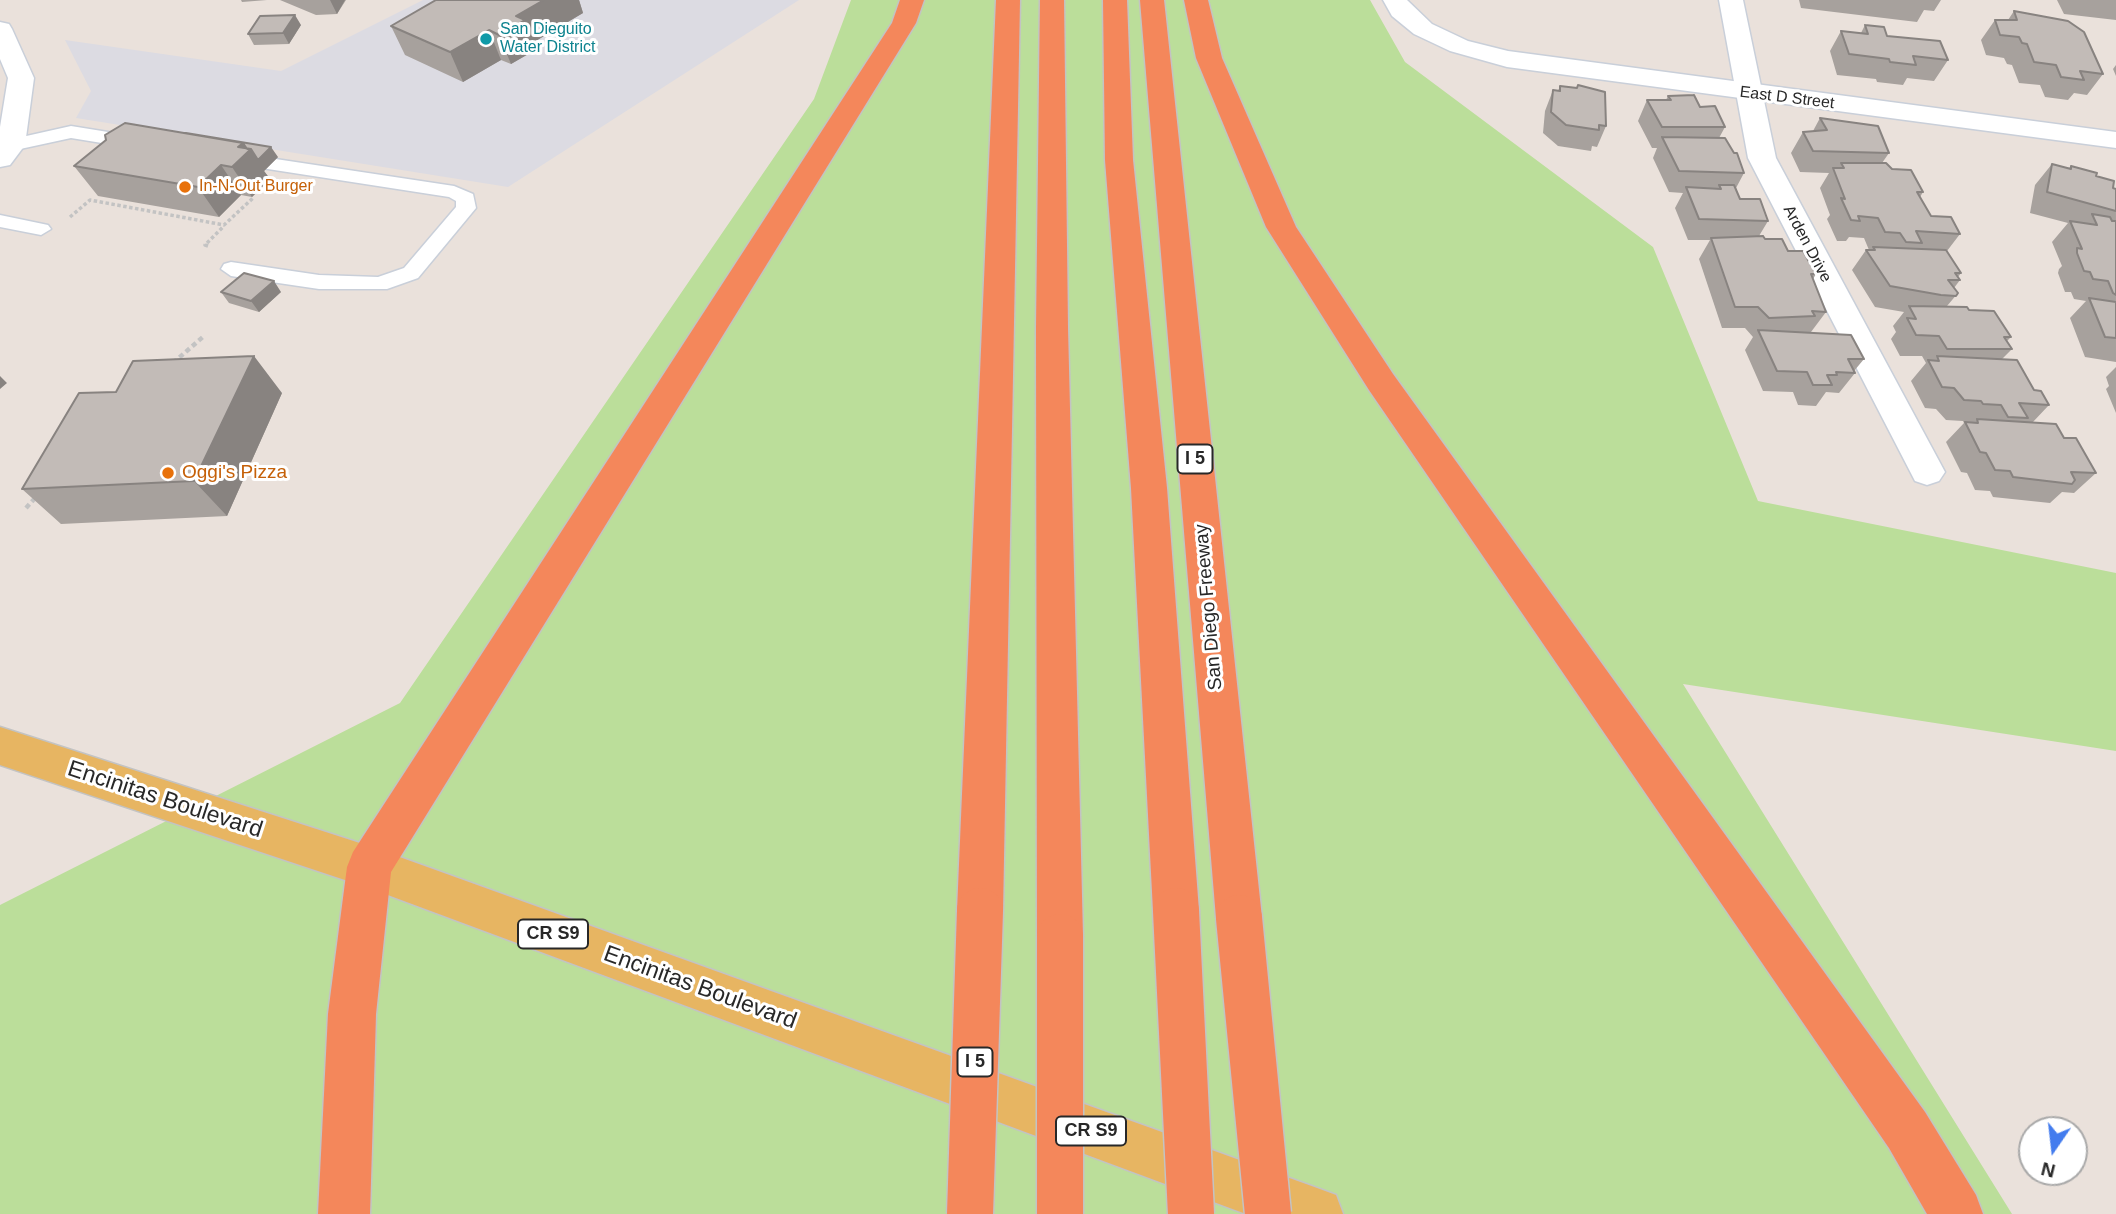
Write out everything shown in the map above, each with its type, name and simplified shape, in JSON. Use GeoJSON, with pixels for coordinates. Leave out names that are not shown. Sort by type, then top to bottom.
{"type":"FeatureCollection","features":[{"type":"Feature","properties":{"kind":"highway"},"geometry":{"type":"LineString","coordinates":[[344,1214],[352,1014],[369,867],[904,23],[912,0]]}},
{"type":"Feature","properties":{"kind":"highway","name":"I 5"},"geometry":{"type":"LineString","coordinates":[[970,1214],[1008,0]]}},
{"type":"Feature","properties":{"kind":"highway"},"geometry":{"type":"LineString","coordinates":[[1052,0],[1052,328],[1060,937],[1060,1214]]}},
{"type":"Feature","properties":{"kind":"highway"},"geometry":{"type":"LineString","coordinates":[[1115,0],[1119,160],[1149,488],[1176,911],[1191,1214]]}},
{"type":"Feature","properties":{"kind":"highway","name":"San Diego Freeway"},"geometry":{"type":"LineString","coordinates":[[1152,0],[1268,1214]]}},
{"type":"Feature","properties":{"kind":"highway"},"geometry":{"type":"LineString","coordinates":[[1196,0],[1209,58],[1281,227],[1389,393],[1907,1130],[1957,1214]]}},
{"type":"Feature","properties":{"kind":"main road","name":"Encinitas Boulevard"},"geometry":{"type":"LineString","coordinates":[[0,746],[369,867],[1317,1214]]}},
{"type":"Feature","properties":{"kind":"street","name":"East D Street"},"geometry":{"type":"LineString","coordinates":[[1395,0],[1401,11],[1423,29],[1459,46],[1507,59],[2116,140]]}},
{"type":"Feature","properties":{"kind":"street","name":"Arden Drive"},"geometry":{"type":"LineString","coordinates":[[1731,0],[1762,158],[1927,472]]}},
{"type":"Feature","properties":{"kind":"street"},"geometry":{"type":"LineString","coordinates":[[0,29],[20,78],[6,152]]}},
{"type":"Feature","properties":{"kind":"lane"},"geometry":{"type":"LineString","coordinates":[[6,152],[71,132],[160,146]]}},
{"type":"Feature","properties":{"kind":"lane"},"geometry":{"type":"LineString","coordinates":[[222,156],[454,192],[466,198],[466,208],[411,273],[380,284],[319,282],[231,269]]}},
{"type":"Feature","properties":{"kind":"lane"},"geometry":{"type":"LineString","coordinates":[[0,221],[41,229]]}},
{"type":"Feature","properties":{"kind":"path"},"geometry":{"type":"LineString","coordinates":[[62,223],[99,189]]}},
{"type":"Feature","properties":{"kind":"path"},"geometry":{"type":"LineString","coordinates":[[90,200],[224,225],[253,198]]}},
{"type":"Feature","properties":{"kind":"path"},"geometry":{"type":"LineString","coordinates":[[164,372],[204,336]]}},
{"type":"Feature","properties":{"kind":"path"},"geometry":{"type":"LineString","coordinates":[[26,508],[43,489]]}},
{"type":"Feature","properties":{"kind":"shaded area"},"geometry":{"type":"Polygon","coordinates":[[[423,0],[799,0],[508,187],[76,118],[91,91],[65,40],[281,71],[423,0]]]}},
{"type":"Feature","properties":{"kind":"green space"},"geometry":{"type":"Polygon","coordinates":[[[851,0],[1370,0],[1405,62],[1653,247],[1758,501],[2116,573],[2116,751],[1683,684],[2012,1214],[0,1214],[0,905],[400,703],[814,99],[851,0]]]}},
{"type":"Feature","properties":{"kind":"building"},"geometry":{"type":"Polygon","coordinates":[[[436,0],[544,0],[516,16],[525,20],[499,35],[489,30],[450,52],[391,26],[436,0]]]}},
{"type":"Feature","properties":{"kind":"building"},"geometry":{"type":"Polygon","coordinates":[[[2014,11],[2068,21],[2084,32],[2103,74],[2080,71],[2084,80],[2061,77],[2056,65],[2034,62],[2027,44],[2022,43],[2019,37],[2000,35],[1995,20],[2017,20],[2014,11]]]}},
{"type":"Feature","properties":{"kind":"building"},"geometry":{"type":"Polygon","coordinates":[[[295,15],[283,33],[248,34],[260,16],[295,15]]]}},
{"type":"Feature","properties":{"kind":"building"},"geometry":{"type":"Polygon","coordinates":[[[1865,25],[1884,27],[1887,36],[1940,41],[1948,60],[1913,56],[1916,65],[1849,54],[1841,31],[1868,34],[1865,25]]]}},
{"type":"Feature","properties":{"kind":"building"},"geometry":{"type":"Polygon","coordinates":[[[1578,85],[1605,92],[1606,126],[1599,125],[1599,130],[1566,125],[1551,112],[1553,90],[1560,91],[1560,86],[1577,88],[1578,85]]]}},
{"type":"Feature","properties":{"kind":"building"},"geometry":{"type":"Polygon","coordinates":[[[1694,95],[1700,107],[1715,106],[1725,127],[1662,127],[1647,100],[1671,100],[1668,96],[1694,95]]]}},
{"type":"Feature","properties":{"kind":"building"},"geometry":{"type":"Polygon","coordinates":[[[1820,118],[1878,126],[1889,153],[1813,151],[1803,132],[1827,130],[1820,118]]]}},
{"type":"Feature","properties":{"kind":"building"},"geometry":{"type":"Polygon","coordinates":[[[125,123],[243,143],[238,147],[251,149],[232,167],[221,165],[198,187],[74,166],[106,140],[105,135],[125,123]]]}},
{"type":"Feature","properties":{"kind":"building"},"geometry":{"type":"Polygon","coordinates":[[[185,133],[271,147],[258,160],[243,143],[185,133]]]}},
{"type":"Feature","properties":{"kind":"building"},"geometry":{"type":"Polygon","coordinates":[[[1662,137],[1725,138],[1734,153],[1737,153],[1744,173],[1679,171],[1662,137]]]}},
{"type":"Feature","properties":{"kind":"building"},"geometry":{"type":"Polygon","coordinates":[[[1841,163],[1886,163],[1892,169],[1911,170],[1923,192],[1917,192],[1931,216],[1951,217],[1960,234],[1916,231],[1922,243],[1906,242],[1900,233],[1885,232],[1878,218],[1858,216],[1860,221],[1851,220],[1841,198],[1845,199],[1833,168],[1844,168],[1841,163]]]}},
{"type":"Feature","properties":{"kind":"building"},"geometry":{"type":"Polygon","coordinates":[[[2052,164],[2097,173],[2096,176],[2114,181],[2116,211],[2047,192],[2052,164]]]}},
{"type":"Feature","properties":{"kind":"building"},"geometry":{"type":"Polygon","coordinates":[[[1719,185],[1734,185],[1740,199],[1760,199],[1768,221],[1699,219],[1686,187],[1721,189],[1719,185]]]}},
{"type":"Feature","properties":{"kind":"building"},"geometry":{"type":"Polygon","coordinates":[[[2092,214],[2110,217],[2112,221],[2116,221],[2116,295],[2108,281],[2093,279],[2090,272],[2084,271],[2077,253],[2077,248],[2082,249],[2070,221],[2097,225],[2092,214]]]}},
{"type":"Feature","properties":{"kind":"building"},"geometry":{"type":"Polygon","coordinates":[[[1763,236],[1765,239],[1782,239],[1788,251],[1803,251],[1816,274],[1811,274],[1826,312],[1812,311],[1815,316],[1769,318],[1758,307],[1735,307],[1711,238],[1763,236]]]}},
{"type":"Feature","properties":{"kind":"building"},"geometry":{"type":"Polygon","coordinates":[[[1873,247],[1946,250],[1961,273],[1955,273],[1960,280],[1948,280],[1958,293],[1956,296],[1941,295],[1890,286],[1866,250],[1875,250],[1873,247]]]}},
{"type":"Feature","properties":{"kind":"building"},"geometry":{"type":"Polygon","coordinates":[[[244,273],[274,281],[251,301],[221,292],[244,273]]]}},
{"type":"Feature","properties":{"kind":"building"},"geometry":{"type":"Polygon","coordinates":[[[2089,298],[2116,302],[2116,338],[2105,337],[2089,298]]]}},
{"type":"Feature","properties":{"kind":"building"},"geometry":{"type":"Polygon","coordinates":[[[1909,306],[1967,307],[1969,310],[1994,311],[2011,337],[2004,337],[2012,349],[1947,349],[1939,336],[1916,335],[1907,318],[1916,319],[1909,306]]]}},
{"type":"Feature","properties":{"kind":"building"},"geometry":{"type":"Polygon","coordinates":[[[1758,330],[1851,335],[1864,359],[1848,359],[1855,373],[1836,372],[1837,375],[1827,375],[1832,385],[1813,385],[1807,372],[1777,371],[1758,330]]]}},
{"type":"Feature","properties":{"kind":"building"},"geometry":{"type":"Polygon","coordinates":[[[254,356],[194,481],[22,489],[79,393],[116,392],[133,361],[254,356]]]}},
{"type":"Feature","properties":{"kind":"building"},"geometry":{"type":"Polygon","coordinates":[[[1937,356],[2017,360],[2034,390],[2041,391],[2049,405],[2019,403],[2028,418],[2008,417],[2001,405],[1964,400],[1954,388],[1942,387],[1928,360],[1939,361],[1937,356]]]}},
{"type":"Feature","properties":{"kind":"building"},"geometry":{"type":"Polygon","coordinates":[[[1977,419],[2056,424],[2064,438],[2076,438],[2096,473],[2071,472],[2075,480],[2072,484],[2013,477],[2010,471],[1995,470],[1986,453],[1980,452],[1965,422],[1978,423],[1977,419]]]}},
{"type":"Feature","properties":{"kind":"place","name":"San Dieguito Water District"},"geometry":{"type":"Point","coordinates":[486,39]}},
{"type":"Feature","properties":{"kind":"place","name":"In-N-Out Burger"},"geometry":{"type":"Point","coordinates":[185,187]}},
{"type":"Feature","properties":{"kind":"place","name":"Oggi's Pizza"},"geometry":{"type":"Point","coordinates":[168,473]}}]}
